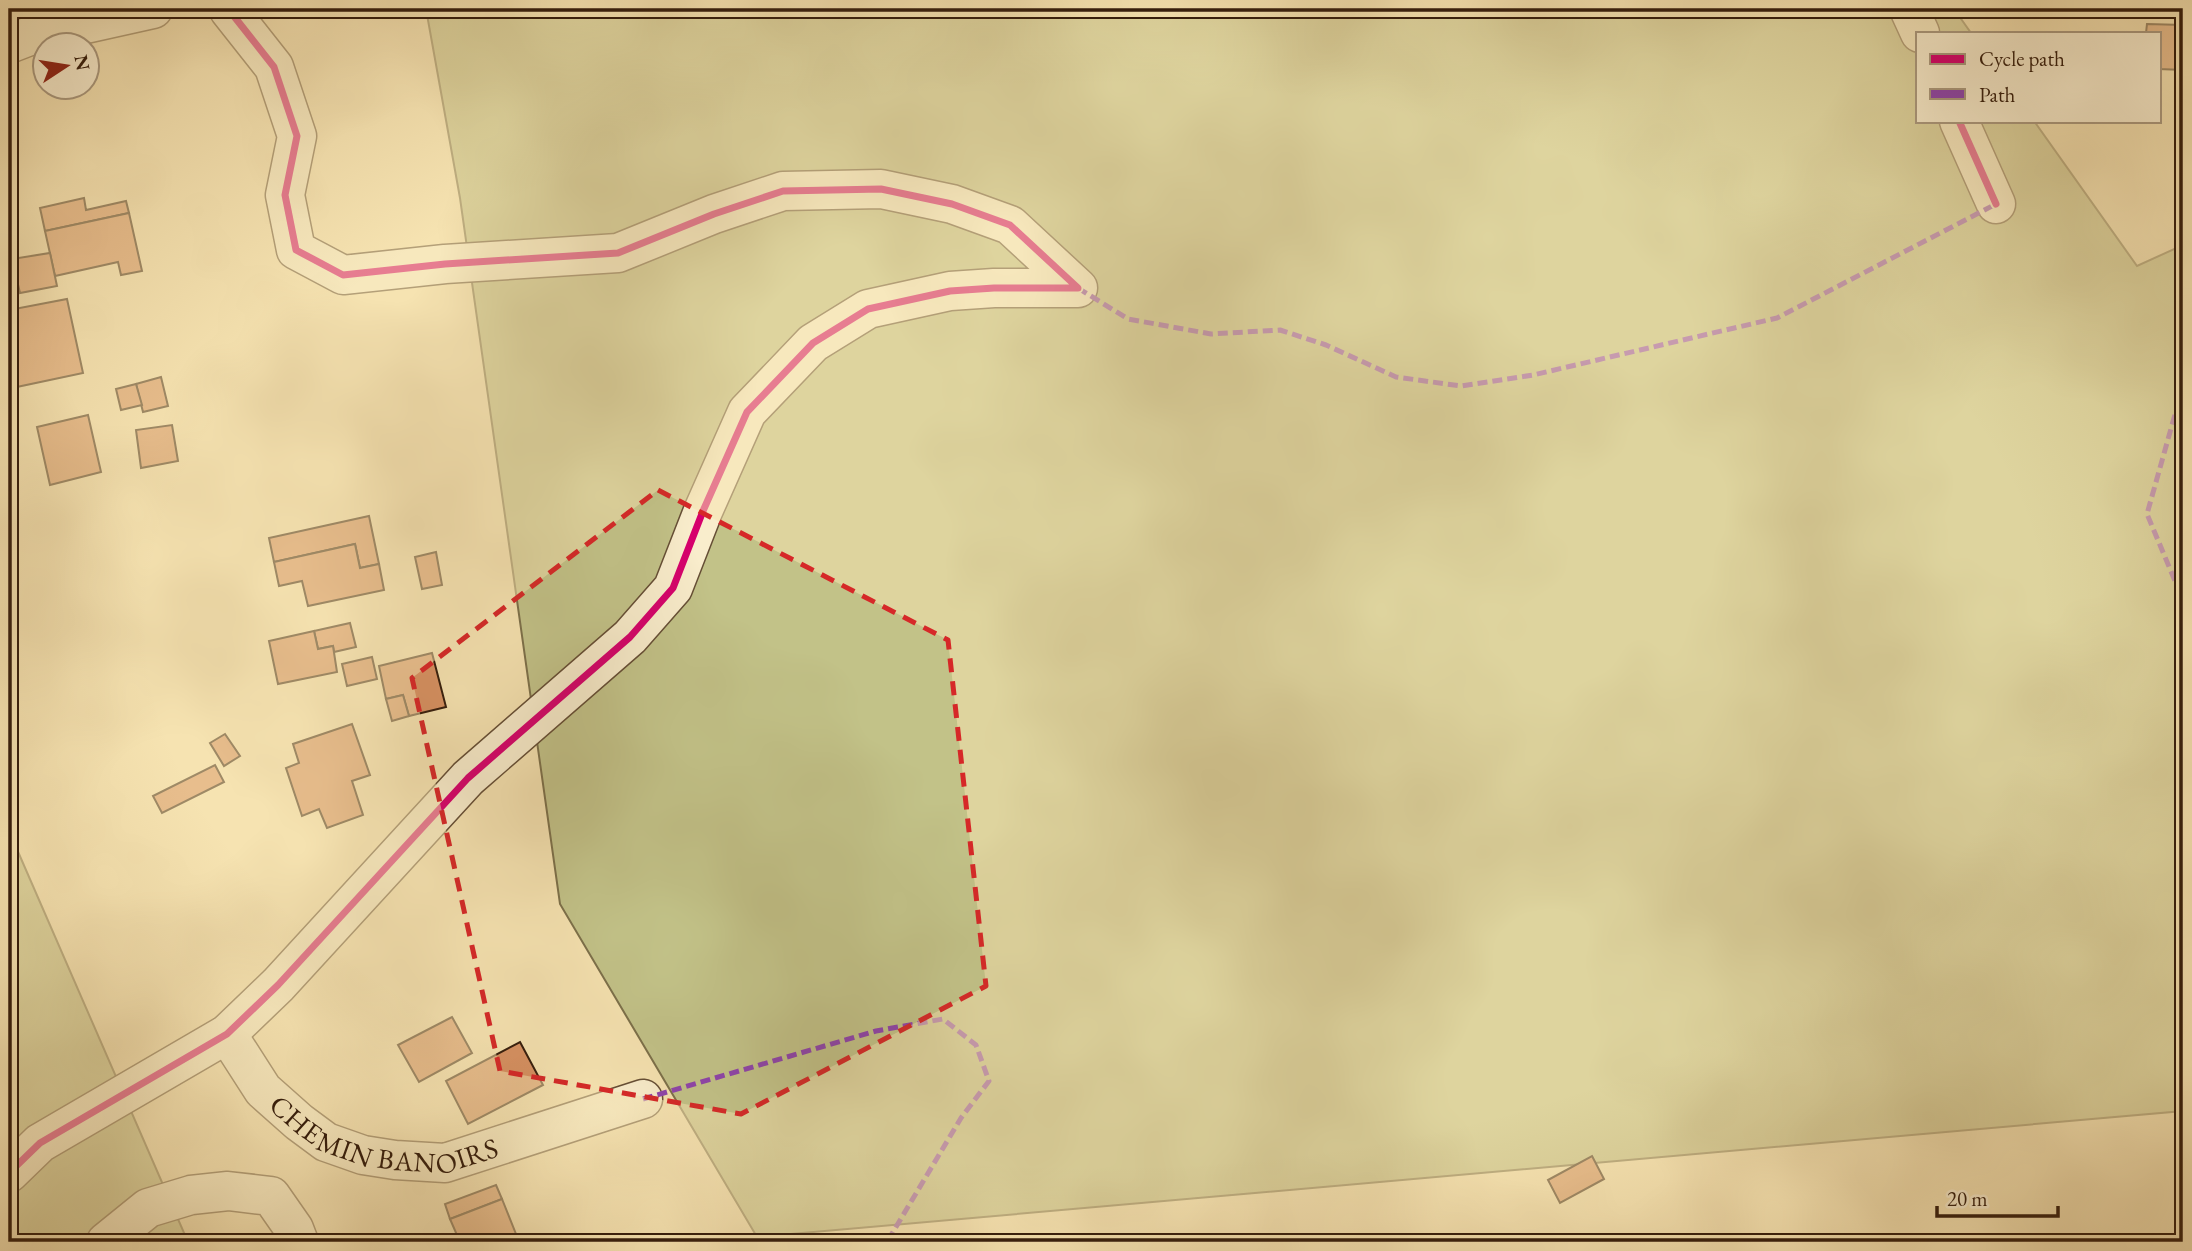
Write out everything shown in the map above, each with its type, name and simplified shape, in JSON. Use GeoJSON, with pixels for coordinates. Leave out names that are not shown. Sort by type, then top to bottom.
{"type":"FeatureCollection","features":[{"type":"Feature","properties":{"kind":"street"},"geometry":{"type":"LineString","coordinates":[[9,44],[27,37],[153,9]]}},
{"type":"Feature","properties":{"kind":"street"},"geometry":{"type":"LineString","coordinates":[[1909,9],[1920,32]]}},
{"type":"Feature","properties":{"kind":"street"},"geometry":{"type":"LineString","coordinates":[[9,1173],[40,1143],[227,1034],[278,985],[468,778],[630,637],[673,588],[703,511],[747,412],[813,343],[868,309],[937,294],[994,288],[1078,288],[1010,225],[952,204],[881,189],[783,191],[714,214],[618,253],[445,264],[343,275],[296,250],[285,195],[297,136],[274,67],[229,10]]}},
{"type":"Feature","properties":{"kind":"street"},"geometry":{"type":"LineString","coordinates":[[1959,122],[1996,204]]}},
{"type":"Feature","properties":{"kind":"street","name":"CHEMIN BANOIRS"},"geometry":{"type":"LineString","coordinates":[[227,1034],[262,1090],[326,1142],[363,1155],[445,1163],[643,1099]]}},
{"type":"Feature","properties":{"kind":"street"},"geometry":{"type":"LineString","coordinates":[[106,1242],[148,1208],[191,1195],[228,1191],[271,1196],[294,1229],[299,1242]]}},
{"type":"Feature","properties":{"kind":"highlighted area"},"geometry":{"type":"Polygon","coordinates":[[[658,490],[948,640],[986,986],[741,1114],[500,1071],[412,678],[658,490]]]}},
{"type":"Feature","properties":{"kind":"green space"},"geometry":{"type":"Polygon","coordinates":[[[426,9],[1954,9],[1970,32],[1916,32],[1916,122],[2035,122],[2137,266],[2183,245],[2183,1111],[757,1237],[560,904],[460,198],[426,9]]]}},
{"type":"Feature","properties":{"kind":"green space"},"geometry":{"type":"Polygon","coordinates":[[[9,831],[188,1242],[9,1242],[9,831]]]}},
{"type":"Feature","properties":{"kind":"building"},"geometry":{"type":"Polygon","coordinates":[[[2147,24],[2183,25],[2183,70],[2160,69],[2160,32],[2146,32],[2147,24]]]}},
{"type":"Feature","properties":{"kind":"building"},"geometry":{"type":"Polygon","coordinates":[[[84,198],[86,210],[126,201],[129,213],[45,231],[40,208],[84,198]]]}},
{"type":"Feature","properties":{"kind":"building"},"geometry":{"type":"Polygon","coordinates":[[[129,213],[142,271],[121,275],[118,262],[55,276],[45,231],[129,213]]]}},
{"type":"Feature","properties":{"kind":"building"},"geometry":{"type":"Polygon","coordinates":[[[50,253],[57,286],[20,293],[12,259],[50,253]]]}},
{"type":"Feature","properties":{"kind":"building"},"geometry":{"type":"Polygon","coordinates":[[[67,299],[83,373],[12,388],[9,372],[9,310],[67,299]]]}},
{"type":"Feature","properties":{"kind":"building"},"geometry":{"type":"Polygon","coordinates":[[[161,377],[168,406],[143,412],[136,384],[161,377]]]}},
{"type":"Feature","properties":{"kind":"building"},"geometry":{"type":"Polygon","coordinates":[[[136,384],[142,405],[121,410],[116,389],[136,384]]]}},
{"type":"Feature","properties":{"kind":"building"},"geometry":{"type":"Polygon","coordinates":[[[88,415],[101,472],[50,485],[37,427],[88,415]]]}},
{"type":"Feature","properties":{"kind":"building"},"geometry":{"type":"Polygon","coordinates":[[[172,425],[178,461],[141,468],[136,430],[172,425]]]}},
{"type":"Feature","properties":{"kind":"building"},"geometry":{"type":"Polygon","coordinates":[[[369,516],[379,564],[360,568],[355,544],[274,562],[269,538],[369,516]]]}},
{"type":"Feature","properties":{"kind":"building"},"geometry":{"type":"Polygon","coordinates":[[[355,544],[360,568],[379,564],[384,590],[308,606],[302,581],[279,586],[274,562],[355,544]]]}},
{"type":"Feature","properties":{"kind":"building"},"geometry":{"type":"Polygon","coordinates":[[[436,552],[442,585],[422,589],[415,557],[436,552]]]}},
{"type":"Feature","properties":{"kind":"building"},"geometry":{"type":"Polygon","coordinates":[[[350,623],[356,647],[334,652],[333,646],[318,649],[314,631],[350,623]]]}},
{"type":"Feature","properties":{"kind":"building"},"geometry":{"type":"Polygon","coordinates":[[[314,631],[318,649],[333,646],[337,672],[278,684],[269,641],[314,631]]]}},
{"type":"Feature","properties":{"kind":"building"},"geometry":{"type":"Polygon","coordinates":[[[432,653],[446,707],[409,716],[403,695],[386,699],[379,666],[432,653]]]}},
{"type":"Feature","properties":{"kind":"building"},"geometry":{"type":"Polygon","coordinates":[[[372,657],[377,679],[347,686],[342,664],[372,657]]]}},
{"type":"Feature","properties":{"kind":"building"},"geometry":{"type":"Polygon","coordinates":[[[403,695],[409,716],[392,721],[386,699],[403,695]]]}},
{"type":"Feature","properties":{"kind":"building"},"geometry":{"type":"Polygon","coordinates":[[[352,724],[370,775],[352,781],[363,815],[327,828],[319,809],[302,816],[286,768],[299,763],[293,744],[352,724]]]}},
{"type":"Feature","properties":{"kind":"building"},"geometry":{"type":"Polygon","coordinates":[[[225,734],[240,756],[224,766],[210,743],[225,734]]]}},
{"type":"Feature","properties":{"kind":"building"},"geometry":{"type":"Polygon","coordinates":[[[215,765],[224,782],[162,813],[153,796],[215,765]]]}},
{"type":"Feature","properties":{"kind":"building"},"geometry":{"type":"Polygon","coordinates":[[[452,1017],[472,1053],[419,1082],[398,1045],[452,1017]]]}},
{"type":"Feature","properties":{"kind":"building"},"geometry":{"type":"Polygon","coordinates":[[[520,1042],[543,1085],[468,1124],[446,1081],[520,1042]]]}},
{"type":"Feature","properties":{"kind":"building"},"geometry":{"type":"Polygon","coordinates":[[[1592,1156],[1604,1179],[1560,1203],[1548,1180],[1592,1156]]]}},
{"type":"Feature","properties":{"kind":"building"},"geometry":{"type":"Polygon","coordinates":[[[496,1185],[502,1199],[450,1219],[445,1204],[496,1185]]]}},
{"type":"Feature","properties":{"kind":"building"},"geometry":{"type":"Polygon","coordinates":[[[502,1199],[518,1239],[508,1242],[460,1242],[450,1219],[502,1199]]]}},
{"type":"Feature","properties":{"kind":"marked path"},"geometry":{"type":"LineString","coordinates":[[153,9],[231,9]]}},
{"type":"Feature","properties":{"kind":"marked path"},"geometry":{"type":"LineString","coordinates":[[1078,288],[1128,319],[1211,334],[1280,330],[1326,345],[1396,377],[1461,386],[1533,375],[1777,318],[1996,204]]}},
{"type":"Feature","properties":{"kind":"marked path"},"geometry":{"type":"LineString","coordinates":[[2183,386],[2147,514],[2183,600]]}},
{"type":"Feature","properties":{"kind":"marked path"},"geometry":{"type":"LineString","coordinates":[[643,1099],[876,1031],[943,1019],[976,1045],[989,1081],[961,1118],[887,1242]]}},
{"type":"Feature","properties":{"kind":"cycle path"},"geometry":{"type":"LineString","coordinates":[[9,1173],[40,1143],[227,1034],[278,985],[468,778],[630,637],[673,588],[703,511],[747,412],[813,343],[868,309],[950,291],[1078,288],[1010,225],[952,204],[881,189],[783,191],[714,214],[618,253],[445,264],[343,275],[296,250],[285,195],[297,136],[274,67],[229,10]]}},
{"type":"Feature","properties":{"kind":"cycle path"},"geometry":{"type":"LineString","coordinates":[[1959,122],[1996,204]]}}]}
